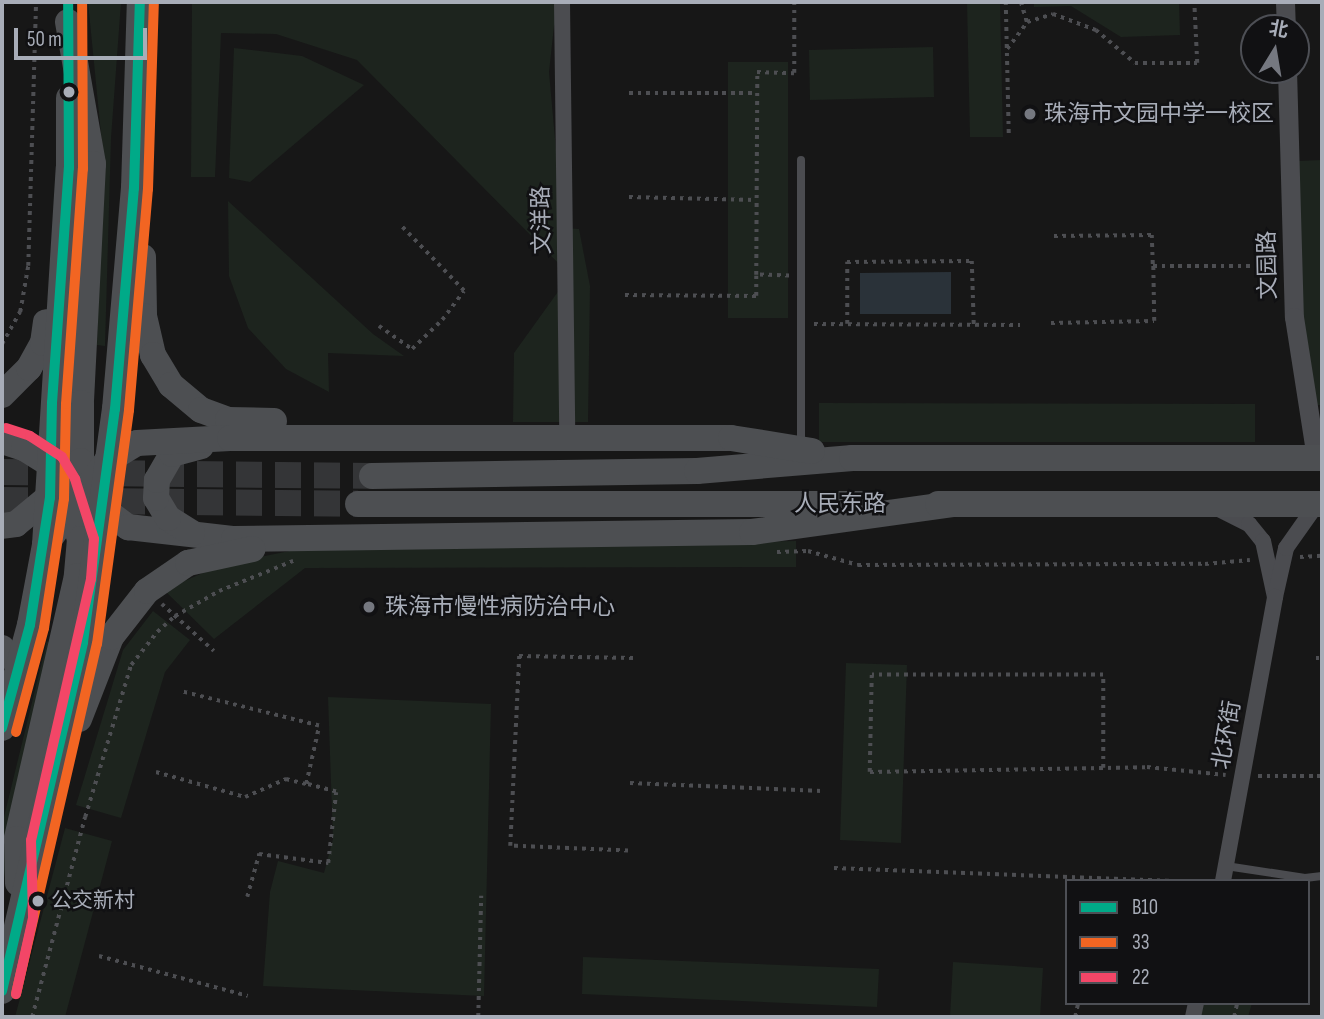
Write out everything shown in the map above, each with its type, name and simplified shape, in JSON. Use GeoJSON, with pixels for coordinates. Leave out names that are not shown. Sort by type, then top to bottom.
{"type":"FeatureCollection","features":[{"type":"Feature","properties":{"kind":"main road"},"geometry":{"type":"LineString","coordinates":[[2,991],[83,642],[94,478],[115,409],[134,188],[140,2]]}},
{"type":"Feature","properties":{"kind":"main road"},"geometry":{"type":"LineString","coordinates":[[2,729],[30,625],[58,488],[52,403],[69,168],[68,12]]}},
{"type":"Feature","properties":{"kind":"main road"},"geometry":{"type":"LineString","coordinates":[[68,12],[93,164],[80,403],[94,478],[128,527],[234,539],[751,532],[954,504]]}},
{"type":"Feature","properties":{"kind":"main road"},"geometry":{"type":"LineString","coordinates":[[139,44],[144,316],[153,355],[171,385],[201,410],[228,420],[379,423],[453,439]]}},
{"type":"Feature","properties":{"kind":"main road"},"geometry":{"type":"LineString","coordinates":[[2,395],[19,380],[43,343],[69,168]]}},
{"type":"Feature","properties":{"kind":"main road"},"geometry":{"type":"LineString","coordinates":[[195,536],[168,518],[156,498],[157,480],[172,454],[230,438]]}},
{"type":"Feature","properties":{"kind":"main road"},"geometry":{"type":"LineString","coordinates":[[2,526],[16,524],[58,488],[94,478],[137,443],[230,438],[731,438],[852,458]]}},
{"type":"Feature","properties":{"kind":"main road"},"geometry":{"type":"LineString","coordinates":[[2,441],[24,447],[58,488],[80,539],[77,576],[17,839],[19,916]]}},
{"type":"Feature","properties":{"kind":"main road","name":"人民东路"},"geometry":{"type":"LineString","coordinates":[[372,476],[697,471],[852,458],[1319,458]]}},
{"type":"Feature","properties":{"kind":"main road","name":"人民东路"},"geometry":{"type":"LineString","coordinates":[[358,504],[1320,504]]}},
{"type":"Feature","properties":{"kind":"main road"},"geometry":{"type":"LineString","coordinates":[[56,764],[80,718],[111,637],[147,591],[188,563],[241,551],[342,537]]}},
{"type":"Feature","properties":{"kind":"main road"},"geometry":{"type":"LineString","coordinates":[[2,649],[2,656]]}},
{"type":"Feature","properties":{"kind":"street","name":"文洋路"},"geometry":{"type":"LineString","coordinates":[[562,2],[567,439]]}},
{"type":"Feature","properties":{"kind":"street","name":"文园路"},"geometry":{"type":"LineString","coordinates":[[1287,84],[1294,317],[1319,458]]}},
{"type":"Feature","properties":{"kind":"street","name":"北环街"},"geometry":{"type":"LineString","coordinates":[[1207,504],[1249,524],[1276,558],[1275,597],[1224,873]]}},
{"type":"Feature","properties":{"kind":"street"},"geometry":{"type":"LineString","coordinates":[[1276,558],[1320,504]]}},
{"type":"Feature","properties":{"kind":"lane"},"geometry":{"type":"LineString","coordinates":[[801,160],[801,450]]}},
{"type":"Feature","properties":{"kind":"lane"},"geometry":{"type":"LineString","coordinates":[[1224,873],[1305,878],[1322,876]]}},
{"type":"Feature","properties":{"kind":"path"},"geometry":{"type":"LineString","coordinates":[[2,344],[20,312],[28,266],[36,2]]}},
{"type":"Feature","properties":{"kind":"path"},"geometry":{"type":"LineString","coordinates":[[625,295],[756,296],[757,72],[794,73],[794,2]]}},
{"type":"Feature","properties":{"kind":"path"},"geometry":{"type":"LineString","coordinates":[[1006,2],[1009,137]]}},
{"type":"Feature","properties":{"kind":"path"},"geometry":{"type":"LineString","coordinates":[[1021,2],[1027,22]]}},
{"type":"Feature","properties":{"kind":"path"},"geometry":{"type":"LineString","coordinates":[[1007,49],[1027,22],[1053,14],[1096,30],[1135,63],[1197,63],[1194,2]]}},
{"type":"Feature","properties":{"kind":"path"},"geometry":{"type":"LineString","coordinates":[[629,93],[756,93]]}},
{"type":"Feature","properties":{"kind":"path"},"geometry":{"type":"LineString","coordinates":[[629,197],[756,200]]}},
{"type":"Feature","properties":{"kind":"path"},"geometry":{"type":"LineString","coordinates":[[379,326],[412,349],[442,320],[464,291],[402,227]]}},
{"type":"Feature","properties":{"kind":"path"},"geometry":{"type":"LineString","coordinates":[[1051,323],[1154,321],[1152,234],[1054,236]]}},
{"type":"Feature","properties":{"kind":"path"},"geometry":{"type":"LineString","coordinates":[[847,324],[847,262],[972,261],[974,324]]}},
{"type":"Feature","properties":{"kind":"path"},"geometry":{"type":"LineString","coordinates":[[1153,266],[1292,266]]}},
{"type":"Feature","properties":{"kind":"path"},"geometry":{"type":"LineString","coordinates":[[756,275],[801,276]]}},
{"type":"Feature","properties":{"kind":"path"},"geometry":{"type":"LineString","coordinates":[[801,323],[1020,325]]}},
{"type":"Feature","properties":{"kind":"path"},"geometry":{"type":"LineString","coordinates":[[766,552],[808,551],[858,565],[1205,564],[1322,556]]}},
{"type":"Feature","properties":{"kind":"path"},"geometry":{"type":"LineString","coordinates":[[32,1017],[85,817],[131,666],[157,632],[175,616],[219,591],[293,561]]}},
{"type":"Feature","properties":{"kind":"path"},"geometry":{"type":"LineString","coordinates":[[147,591],[214,650]]}},
{"type":"Feature","properties":{"kind":"path"},"geometry":{"type":"LineString","coordinates":[[628,850],[510,846],[519,656],[634,658]]}},
{"type":"Feature","properties":{"kind":"path"},"geometry":{"type":"LineString","coordinates":[[1316,658],[1322,658]]}},
{"type":"Feature","properties":{"kind":"path"},"geometry":{"type":"LineString","coordinates":[[1102,768],[1103,675],[872,676],[870,772],[1102,768],[1147,767],[1242,776],[1322,776]]}},
{"type":"Feature","properties":{"kind":"path"},"geometry":{"type":"LineString","coordinates":[[183,692],[319,726],[306,784]]}},
{"type":"Feature","properties":{"kind":"path"},"geometry":{"type":"LineString","coordinates":[[156,772],[245,797],[286,779],[336,792],[328,863],[260,854],[247,897]]}},
{"type":"Feature","properties":{"kind":"path"},"geometry":{"type":"LineString","coordinates":[[630,783],[822,791]]}},
{"type":"Feature","properties":{"kind":"path"},"geometry":{"type":"LineString","coordinates":[[834,868],[1122,879]]}},
{"type":"Feature","properties":{"kind":"path"},"geometry":{"type":"LineString","coordinates":[[478,1017],[481,896]]}},
{"type":"Feature","properties":{"kind":"path"},"geometry":{"type":"LineString","coordinates":[[99,956],[248,996]]}},
{"type":"Feature","properties":{"kind":"shaded area"},"geometry":{"type":"Polygon","coordinates":[[[88,2],[121,2],[111,138],[105,346],[97,345],[103,154],[88,2]]]}},
{"type":"Feature","properties":{"kind":"shaded area"},"geometry":{"type":"Polygon","coordinates":[[[192,2],[563,2],[562,15],[554,26],[549,72],[563,228],[579,229],[590,286],[588,422],[513,422],[514,353],[570,275],[357,60],[276,34],[221,33],[215,177],[191,177],[192,2]]]}},
{"type":"Feature","properties":{"kind":"shaded area"},"geometry":{"type":"Polygon","coordinates":[[[967,2],[1000,2],[1003,137],[970,137],[967,2]]]}},
{"type":"Feature","properties":{"kind":"shaded area"},"geometry":{"type":"Polygon","coordinates":[[[1034,2],[1179,2],[1180,35],[1121,37],[1071,6],[1034,7],[1034,2]]]}},
{"type":"Feature","properties":{"kind":"shaded area"},"geometry":{"type":"Polygon","coordinates":[[[933,47],[934,97],[810,100],[809,50],[933,47]]]}},
{"type":"Feature","properties":{"kind":"shaded area"},"geometry":{"type":"Polygon","coordinates":[[[234,48],[302,56],[364,85],[250,182],[229,178],[234,48]]]}},
{"type":"Feature","properties":{"kind":"shaded area"},"geometry":{"type":"Polygon","coordinates":[[[728,62],[788,62],[788,318],[728,318],[728,62]]]}},
{"type":"Feature","properties":{"kind":"shaded area"},"geometry":{"type":"Polygon","coordinates":[[[1322,160],[1322,405],[1317,405],[1302,315],[1298,161],[1322,160]]]}},
{"type":"Feature","properties":{"kind":"shaded area"},"geometry":{"type":"Polygon","coordinates":[[[228,201],[373,334],[404,356],[328,353],[329,392],[286,369],[248,328],[229,276],[228,201]]]}},
{"type":"Feature","properties":{"kind":"shaded area"},"geometry":{"type":"Polygon","coordinates":[[[951,272],[951,314],[860,314],[860,273],[951,272]]]}},
{"type":"Feature","properties":{"kind":"shaded area"},"geometry":{"type":"Polygon","coordinates":[[[819,403],[1255,404],[1255,442],[819,442],[819,403]]]}},
{"type":"Feature","properties":{"kind":"shaded area"},"geometry":{"type":"Polygon","coordinates":[[[796,541],[796,567],[305,568],[214,639],[164,590],[221,565],[304,548],[796,541]]]}},
{"type":"Feature","properties":{"kind":"shaded area"},"geometry":{"type":"Polygon","coordinates":[[[153,611],[190,640],[165,672],[121,818],[76,805],[123,650],[153,611]]]}},
{"type":"Feature","properties":{"kind":"shaded area"},"geometry":{"type":"Polygon","coordinates":[[[47,641],[52,646],[12,819],[2,893],[2,825],[47,641]]]}},
{"type":"Feature","properties":{"kind":"shaded area"},"geometry":{"type":"Polygon","coordinates":[[[846,663],[907,665],[901,843],[840,840],[846,663]]]}},
{"type":"Feature","properties":{"kind":"shaded area"},"geometry":{"type":"Polygon","coordinates":[[[328,697],[491,704],[484,996],[263,986],[270,892],[278,861],[324,873],[333,839],[328,697]]]}},
{"type":"Feature","properties":{"kind":"shaded area"},"geometry":{"type":"Polygon","coordinates":[[[65,828],[112,841],[65,1017],[15,1017],[65,828]]]}},
{"type":"Feature","properties":{"kind":"shaded area"},"geometry":{"type":"Polygon","coordinates":[[[583,957],[879,969],[877,1007],[582,994],[583,957]]]}},
{"type":"Feature","properties":{"kind":"shaded area"},"geometry":{"type":"Polygon","coordinates":[[[953,962],[1043,968],[1040,1017],[950,1017],[953,962]]]}},
{"type":"Feature","properties":{"kind":"shaded area"},"geometry":{"type":"Polygon","coordinates":[[[1203,1005],[1251,1005],[1248,1017],[1200,1017],[1203,1005]]]}},
{"type":"Feature","properties":{"kind":"tunnel"},"geometry":{"type":"LineString","coordinates":[[2,472],[372,476]]}},
{"type":"Feature","properties":{"kind":"tunnel"},"geometry":{"type":"LineString","coordinates":[[2,500],[358,504]]}},
{"type":"Feature","properties":{"kind":"transit line","name":"B10"},"geometry":{"type":"LineString","coordinates":[[2,728],[30,625],[50,498],[52,403],[69,168],[68,2]]}},
{"type":"Feature","properties":{"kind":"transit line","name":"33"},"geometry":{"type":"LineString","coordinates":[[16,732],[44,628],[64,499],[66,404],[83,169],[82,2]]}},
{"type":"Feature","properties":{"kind":"transit line","name":"B10"},"geometry":{"type":"LineString","coordinates":[[2,991],[83,642],[115,409],[134,188],[140,2]]}},
{"type":"Feature","properties":{"kind":"transit line","name":"33"},"geometry":{"type":"LineString","coordinates":[[16,994],[97,644],[129,410],[148,189],[154,2]]}},
{"type":"Feature","properties":{"kind":"transit line","name":"22"},"geometry":{"type":"LineString","coordinates":[[6,428],[30,436],[62,457],[75,479],[94,539],[91,579],[31,840],[33,918],[16,994]]}},
{"type":"Feature","properties":{"kind":"place","name":"珠海市文园中学一校区"},"geometry":{"type":"Point","coordinates":[1030,114]}},
{"type":"Feature","properties":{"kind":"place","name":"珠海市慢性病防治中心"},"geometry":{"type":"Point","coordinates":[369,607]}},
{"type":"Feature","properties":{"kind":"place","name":"公交新村"},"geometry":{"type":"Point","coordinates":[38,901]}}]}
